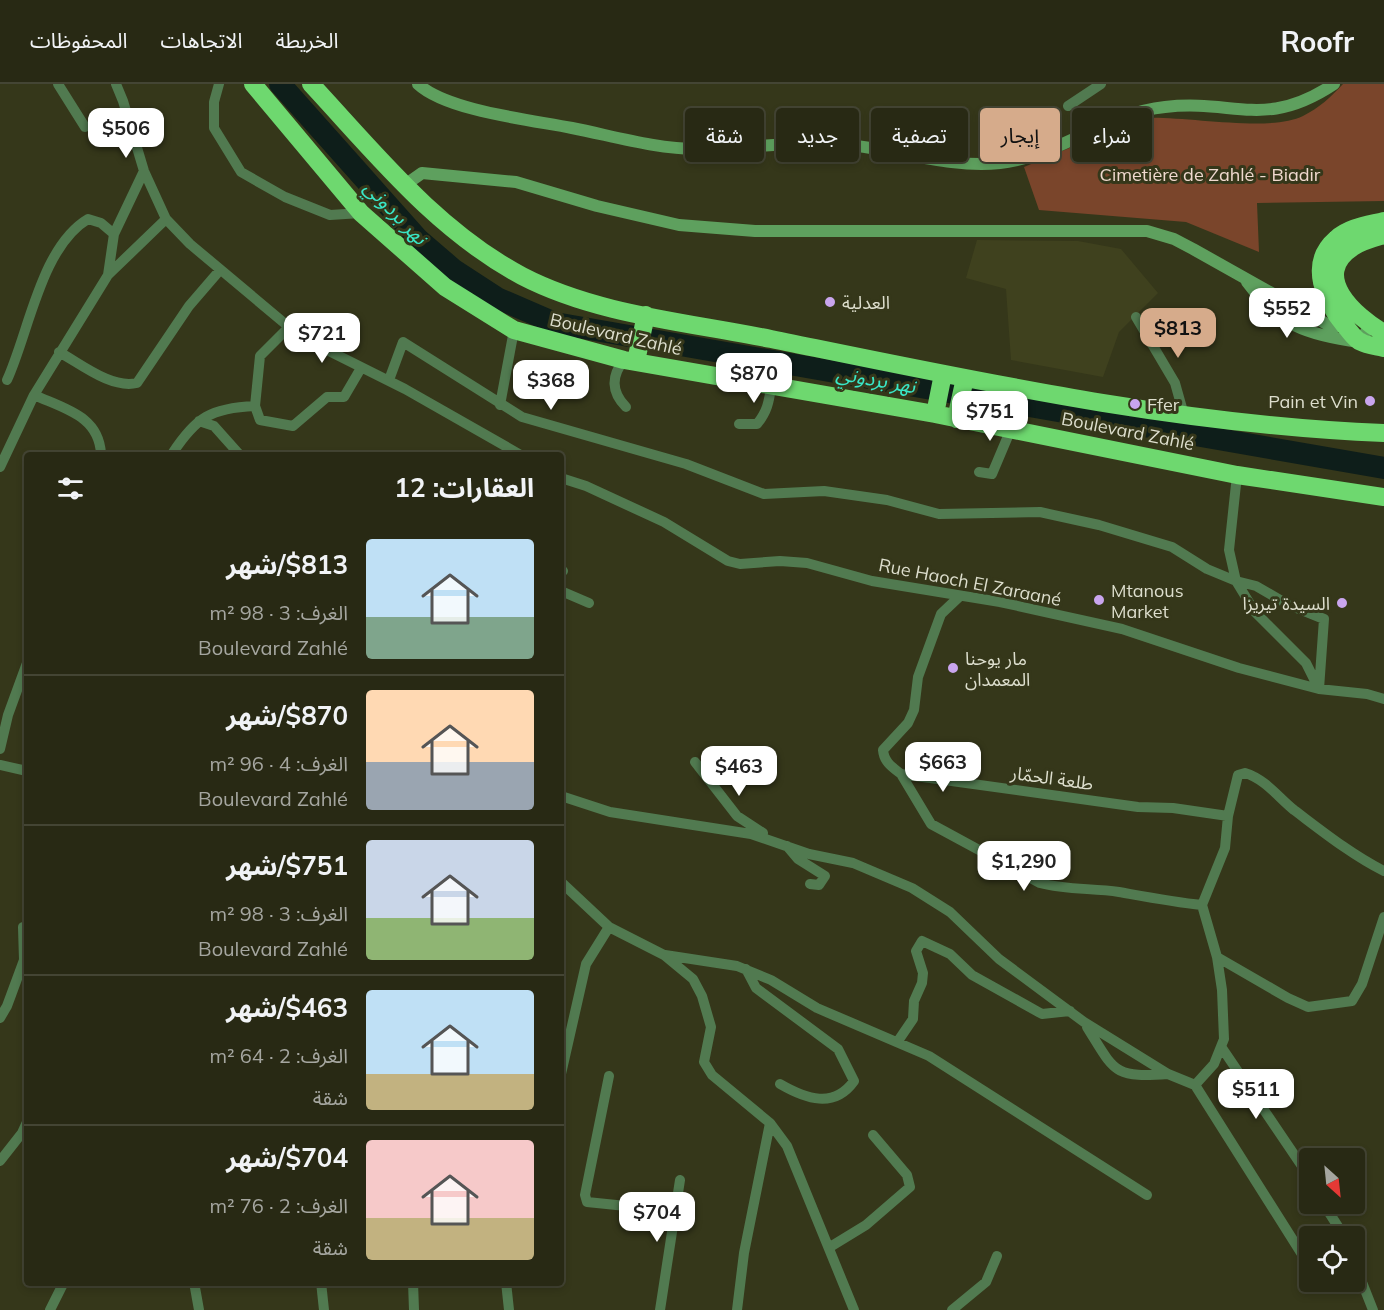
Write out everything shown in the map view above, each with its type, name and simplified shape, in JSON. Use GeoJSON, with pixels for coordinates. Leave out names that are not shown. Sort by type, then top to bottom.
{"type":"FeatureCollection","features":[{"type":"Feature","properties":{"kind":"highway","name":"Boulevard Zahlé"},"geometry":{"type":"LineString","coordinates":[[253,84],[361,213],[445,287],[514,330],[630,361],[771,387],[940,393],[961,397],[1011,429],[1237,475],[1384,497]]}},
{"type":"Feature","properties":{"kind":"highway","name":"Boulevard Zahlé"},"geometry":{"type":"LineString","coordinates":[[311,84],[449,229],[486,255],[560,293],[961,397],[1384,433]]}},
{"type":"Feature","properties":{"kind":"highway"},"geometry":{"type":"LineString","coordinates":[[1365,326],[1326,298],[1321,268],[1329,247],[1347,231],[1384,221]]}},
{"type":"Feature","properties":{"kind":"highway"},"geometry":{"type":"LineString","coordinates":[[1365,326],[1341,294],[1335,275],[1340,261],[1352,247],[1384,235]]}},
{"type":"Feature","properties":{"kind":"highway"},"geometry":{"type":"LineString","coordinates":[[1305,312],[1312,311],[1326,298]]}},
{"type":"Feature","properties":{"kind":"highway"},"geometry":{"type":"LineString","coordinates":[[630,361],[646,315]]}},
{"type":"Feature","properties":{"kind":"highway"},"geometry":{"type":"LineString","coordinates":[[1365,326],[1360,342],[1384,348]]}},
{"type":"Feature","properties":{"kind":"street"},"geometry":{"type":"LineString","coordinates":[[58,84],[85,127]]}},
{"type":"Feature","properties":{"kind":"street"},"geometry":{"type":"LineString","coordinates":[[116,84],[144,171],[166,219],[190,244],[289,327],[515,452]]}},
{"type":"Feature","properties":{"kind":"street"},"geometry":{"type":"LineString","coordinates":[[219,84],[214,102],[214,128],[241,172],[285,197],[330,214],[361,213]]}},
{"type":"Feature","properties":{"kind":"street"},"geometry":{"type":"LineString","coordinates":[[418,84],[457,104],[660,146],[698,149],[837,144],[972,163],[998,164],[1036,155],[1143,111],[1184,106],[1253,111],[1279,110],[1302,102],[1334,84]]}},
{"type":"Feature","properties":{"kind":"street"},"geometry":{"type":"LineString","coordinates":[[1068,106],[1101,84]]}},
{"type":"Feature","properties":{"kind":"street"},"geometry":{"type":"LineString","coordinates":[[108,274],[114,234],[144,171]]}},
{"type":"Feature","properties":{"kind":"street"},"geometry":{"type":"LineString","coordinates":[[405,185],[422,173],[516,182],[597,206],[679,225],[755,231],[1147,231],[1174,239],[1332,327],[1365,326]]}},
{"type":"Feature","properties":{"kind":"street"},"geometry":{"type":"LineString","coordinates":[[7,380],[20,351],[49,264],[78,225],[88,219],[101,223],[114,234]]}},
{"type":"Feature","properties":{"kind":"street"},"geometry":{"type":"LineString","coordinates":[[0,467],[34,395],[58,352],[108,274],[166,219]]}},
{"type":"Feature","properties":{"kind":"street"},"geometry":{"type":"LineString","coordinates":[[58,352],[107,379],[125,386],[137,383],[189,306],[220,270]]}},
{"type":"Feature","properties":{"kind":"street"},"geometry":{"type":"LineString","coordinates":[[1246,280],[1264,305],[1292,324],[1310,333],[1334,340],[1360,342]]}},
{"type":"Feature","properties":{"kind":"street"},"geometry":{"type":"LineString","coordinates":[[1136,317],[1175,382],[1184,416]]}},
{"type":"Feature","properties":{"kind":"street"},"geometry":{"type":"LineString","coordinates":[[289,327],[260,356],[255,406],[260,420],[293,426],[327,397],[344,397],[361,368]]}},
{"type":"Feature","properties":{"kind":"street"},"geometry":{"type":"LineString","coordinates":[[500,405],[514,330]]}},
{"type":"Feature","properties":{"kind":"street"},"geometry":{"type":"LineString","coordinates":[[389,381],[404,342],[522,417],[686,464],[764,494],[824,491],[887,500],[939,514],[1045,513],[1144,537],[1172,547],[1207,569],[1236,581],[1256,586],[1287,604],[1324,619],[1319,689]]}},
{"type":"Feature","properties":{"kind":"street"},"geometry":{"type":"LineString","coordinates":[[626,407],[620,401],[613,381],[616,370],[630,361]]}},
{"type":"Feature","properties":{"kind":"street"},"geometry":{"type":"LineString","coordinates":[[739,424],[757,424],[768,410],[771,387]]}},
{"type":"Feature","properties":{"kind":"street"},"geometry":{"type":"LineString","coordinates":[[34,395],[89,422],[99,436],[100,452]]}},
{"type":"Feature","properties":{"kind":"street"},"geometry":{"type":"LineString","coordinates":[[173,452],[185,434],[200,421],[224,408],[255,406]]}},
{"type":"Feature","properties":{"kind":"street"},"geometry":{"type":"LineString","coordinates":[[200,421],[214,426],[237,452]]}},
{"type":"Feature","properties":{"kind":"street"},"geometry":{"type":"LineString","coordinates":[[979,472],[992,474],[1011,429]]}},
{"type":"Feature","properties":{"kind":"street"},"geometry":{"type":"LineString","coordinates":[[1237,475],[1229,550],[1236,581],[1255,612],[1306,663],[1319,689]]}},
{"type":"Feature","properties":{"kind":"street","name":"Rue Haoch El Zaraané"},"geometry":{"type":"LineString","coordinates":[[564,479],[586,486],[664,522],[728,561],[740,564],[780,561],[807,563],[872,581],[1000,602],[1122,629],[1239,668],[1319,689],[1367,694],[1384,699]]}},
{"type":"Feature","properties":{"kind":"street"},"geometry":{"type":"LineString","coordinates":[[564,592],[589,603]]}},
{"type":"Feature","properties":{"kind":"street"},"geometry":{"type":"LineString","coordinates":[[960,596],[941,614],[918,677],[914,710],[908,723],[883,750],[884,757],[901,774],[931,824],[1040,884],[1059,889],[1117,892],[1155,900],[1202,905]]}},
{"type":"Feature","properties":{"kind":"street"},"geometry":{"type":"LineString","coordinates":[[1,742],[24,672]]}},
{"type":"Feature","properties":{"kind":"street"},"geometry":{"type":"LineString","coordinates":[[696,762],[725,803],[749,825],[765,834],[768,840]]}},
{"type":"Feature","properties":{"kind":"street"},"geometry":{"type":"LineString","coordinates":[[0,765],[24,770]]}},
{"type":"Feature","properties":{"kind":"street"},"geometry":{"type":"LineString","coordinates":[[1195,1085],[1214,1064],[1222,1048],[1224,1027],[1217,957],[1202,905],[1226,848],[1228,816],[1241,772],[1250,774],[1358,857],[1384,871]]}},
{"type":"Feature","properties":{"kind":"street","name":"طلعة الحمّار"},"geometry":{"type":"LineString","coordinates":[[901,774],[1138,807],[1173,808],[1228,816]]}},
{"type":"Feature","properties":{"kind":"street"},"geometry":{"type":"LineString","coordinates":[[564,797],[610,812],[751,834],[854,863],[934,900],[999,959],[1084,1022],[1168,1074],[1195,1085],[1299,1250]]}},
{"type":"Feature","properties":{"kind":"street"},"geometry":{"type":"LineString","coordinates":[[787,846],[798,860],[825,876],[819,885],[810,884]]}},
{"type":"Feature","properties":{"kind":"street"},"geometry":{"type":"LineString","coordinates":[[564,885],[609,927],[664,955],[693,979],[702,996],[711,1027],[704,1062],[712,1075],[770,1123],[786,1146],[830,1247],[854,1310]]}},
{"type":"Feature","properties":{"kind":"street"},"geometry":{"type":"LineString","coordinates":[[1217,957],[1308,1007],[1352,1001],[1362,984],[1384,917]]}},
{"type":"Feature","properties":{"kind":"street"},"geometry":{"type":"LineString","coordinates":[[0,1018],[7,1006],[24,960],[23,927]]}},
{"type":"Feature","properties":{"kind":"street"},"geometry":{"type":"LineString","coordinates":[[564,1061],[586,964],[609,927]]}},
{"type":"Feature","properties":{"kind":"street"},"geometry":{"type":"LineString","coordinates":[[898,1041],[913,1019],[914,1000],[922,983],[922,973],[916,951],[922,941],[950,954],[972,975],[1042,1014],[1070,1011]]}},
{"type":"Feature","properties":{"kind":"street"},"geometry":{"type":"LineString","coordinates":[[664,955],[745,969],[771,980],[817,1008],[929,1056],[1148,1195]]}},
{"type":"Feature","properties":{"kind":"street"},"geometry":{"type":"LineString","coordinates":[[745,969],[756,988],[838,1049],[854,1081],[845,1093],[827,1099],[810,1097],[780,1084]]}},
{"type":"Feature","properties":{"kind":"street"},"geometry":{"type":"LineString","coordinates":[[1084,1022],[1110,1064],[1121,1074],[1136,1076],[1168,1074]]}},
{"type":"Feature","properties":{"kind":"street"},"geometry":{"type":"LineString","coordinates":[[1222,1048],[1265,1107],[1299,1161]]}},
{"type":"Feature","properties":{"kind":"street"},"geometry":{"type":"LineString","coordinates":[[609,1076],[585,1195],[587,1202],[675,1211]]}},
{"type":"Feature","properties":{"kind":"street"},"geometry":{"type":"LineString","coordinates":[[737,1310],[744,1253],[770,1123]]}},
{"type":"Feature","properties":{"kind":"street"},"geometry":{"type":"LineString","coordinates":[[0,1161],[24,1134]]}},
{"type":"Feature","properties":{"kind":"street"},"geometry":{"type":"LineString","coordinates":[[830,1247],[866,1225],[910,1187],[907,1175],[873,1135]]}},
{"type":"Feature","properties":{"kind":"street"},"geometry":{"type":"LineString","coordinates":[[660,1310],[680,1180]]}},
{"type":"Feature","properties":{"kind":"street"},"geometry":{"type":"LineString","coordinates":[[952,1310],[986,1282],[997,1256]]}},
{"type":"Feature","properties":{"kind":"street"},"geometry":{"type":"LineString","coordinates":[[50,1310],[62,1286]]}},
{"type":"Feature","properties":{"kind":"street"},"geometry":{"type":"LineString","coordinates":[[195,1286],[199,1310]]}},
{"type":"Feature","properties":{"kind":"street"},"geometry":{"type":"LineString","coordinates":[[321,1286],[324,1310]]}},
{"type":"Feature","properties":{"kind":"street"},"geometry":{"type":"LineString","coordinates":[[413,1286],[414,1310]]}},
{"type":"Feature","properties":{"kind":"street"},"geometry":{"type":"LineString","coordinates":[[506,1286],[509,1310]]}},
{"type":"Feature","properties":{"kind":"street"},"geometry":{"type":"LineString","coordinates":[[1365,1291],[1372,1310]]}},
{"type":"Feature","properties":{"kind":"shaded area"},"geometry":{"type":"Polygon","coordinates":[[[977,240],[1078,241],[1121,249],[1158,293],[1119,332],[1103,377],[1011,360],[1006,289],[966,278],[977,240]]]}},
{"type":"Feature","properties":{"kind":"green space","name":"Cimetière de Zahlé - Biadir"},"geometry":{"type":"Polygon","coordinates":[[[1343,84],[1384,84],[1384,201],[1257,203],[1259,252],[1186,222],[1039,210],[1024,167],[1036,162],[1060,162],[1060,152],[1072,147],[1072,162],[1152,162],[1152,118],[1248,123],[1288,121],[1303,116],[1329,98],[1343,84]]]}},
{"type":"Feature","properties":{"kind":"waterway","name":"نهر بردوني"},"geometry":{"type":"LineString","coordinates":[[280,84],[418,239],[454,270],[497,298],[555,323],[1384,468]]}},
{"type":"Feature","properties":{"kind":"place","name":"العدلية"},"geometry":{"type":"Point","coordinates":[830,302]}},
{"type":"Feature","properties":{"kind":"place","name":"Pain et Vin"},"geometry":{"type":"Point","coordinates":[1370,401]}},
{"type":"Feature","properties":{"kind":"place","name":"Ffer"},"geometry":{"type":"Point","coordinates":[1135,404]}},
{"type":"Feature","properties":{"kind":"place","name":"Mtanous Market"},"geometry":{"type":"Point","coordinates":[1099,600]}},
{"type":"Feature","properties":{"kind":"place","name":"السيدة تيريزا"},"geometry":{"type":"Point","coordinates":[1342,603]}},
{"type":"Feature","properties":{"kind":"place","name":"مار يوحنا المعمدان"},"geometry":{"type":"Point","coordinates":[953,668]}}]}
